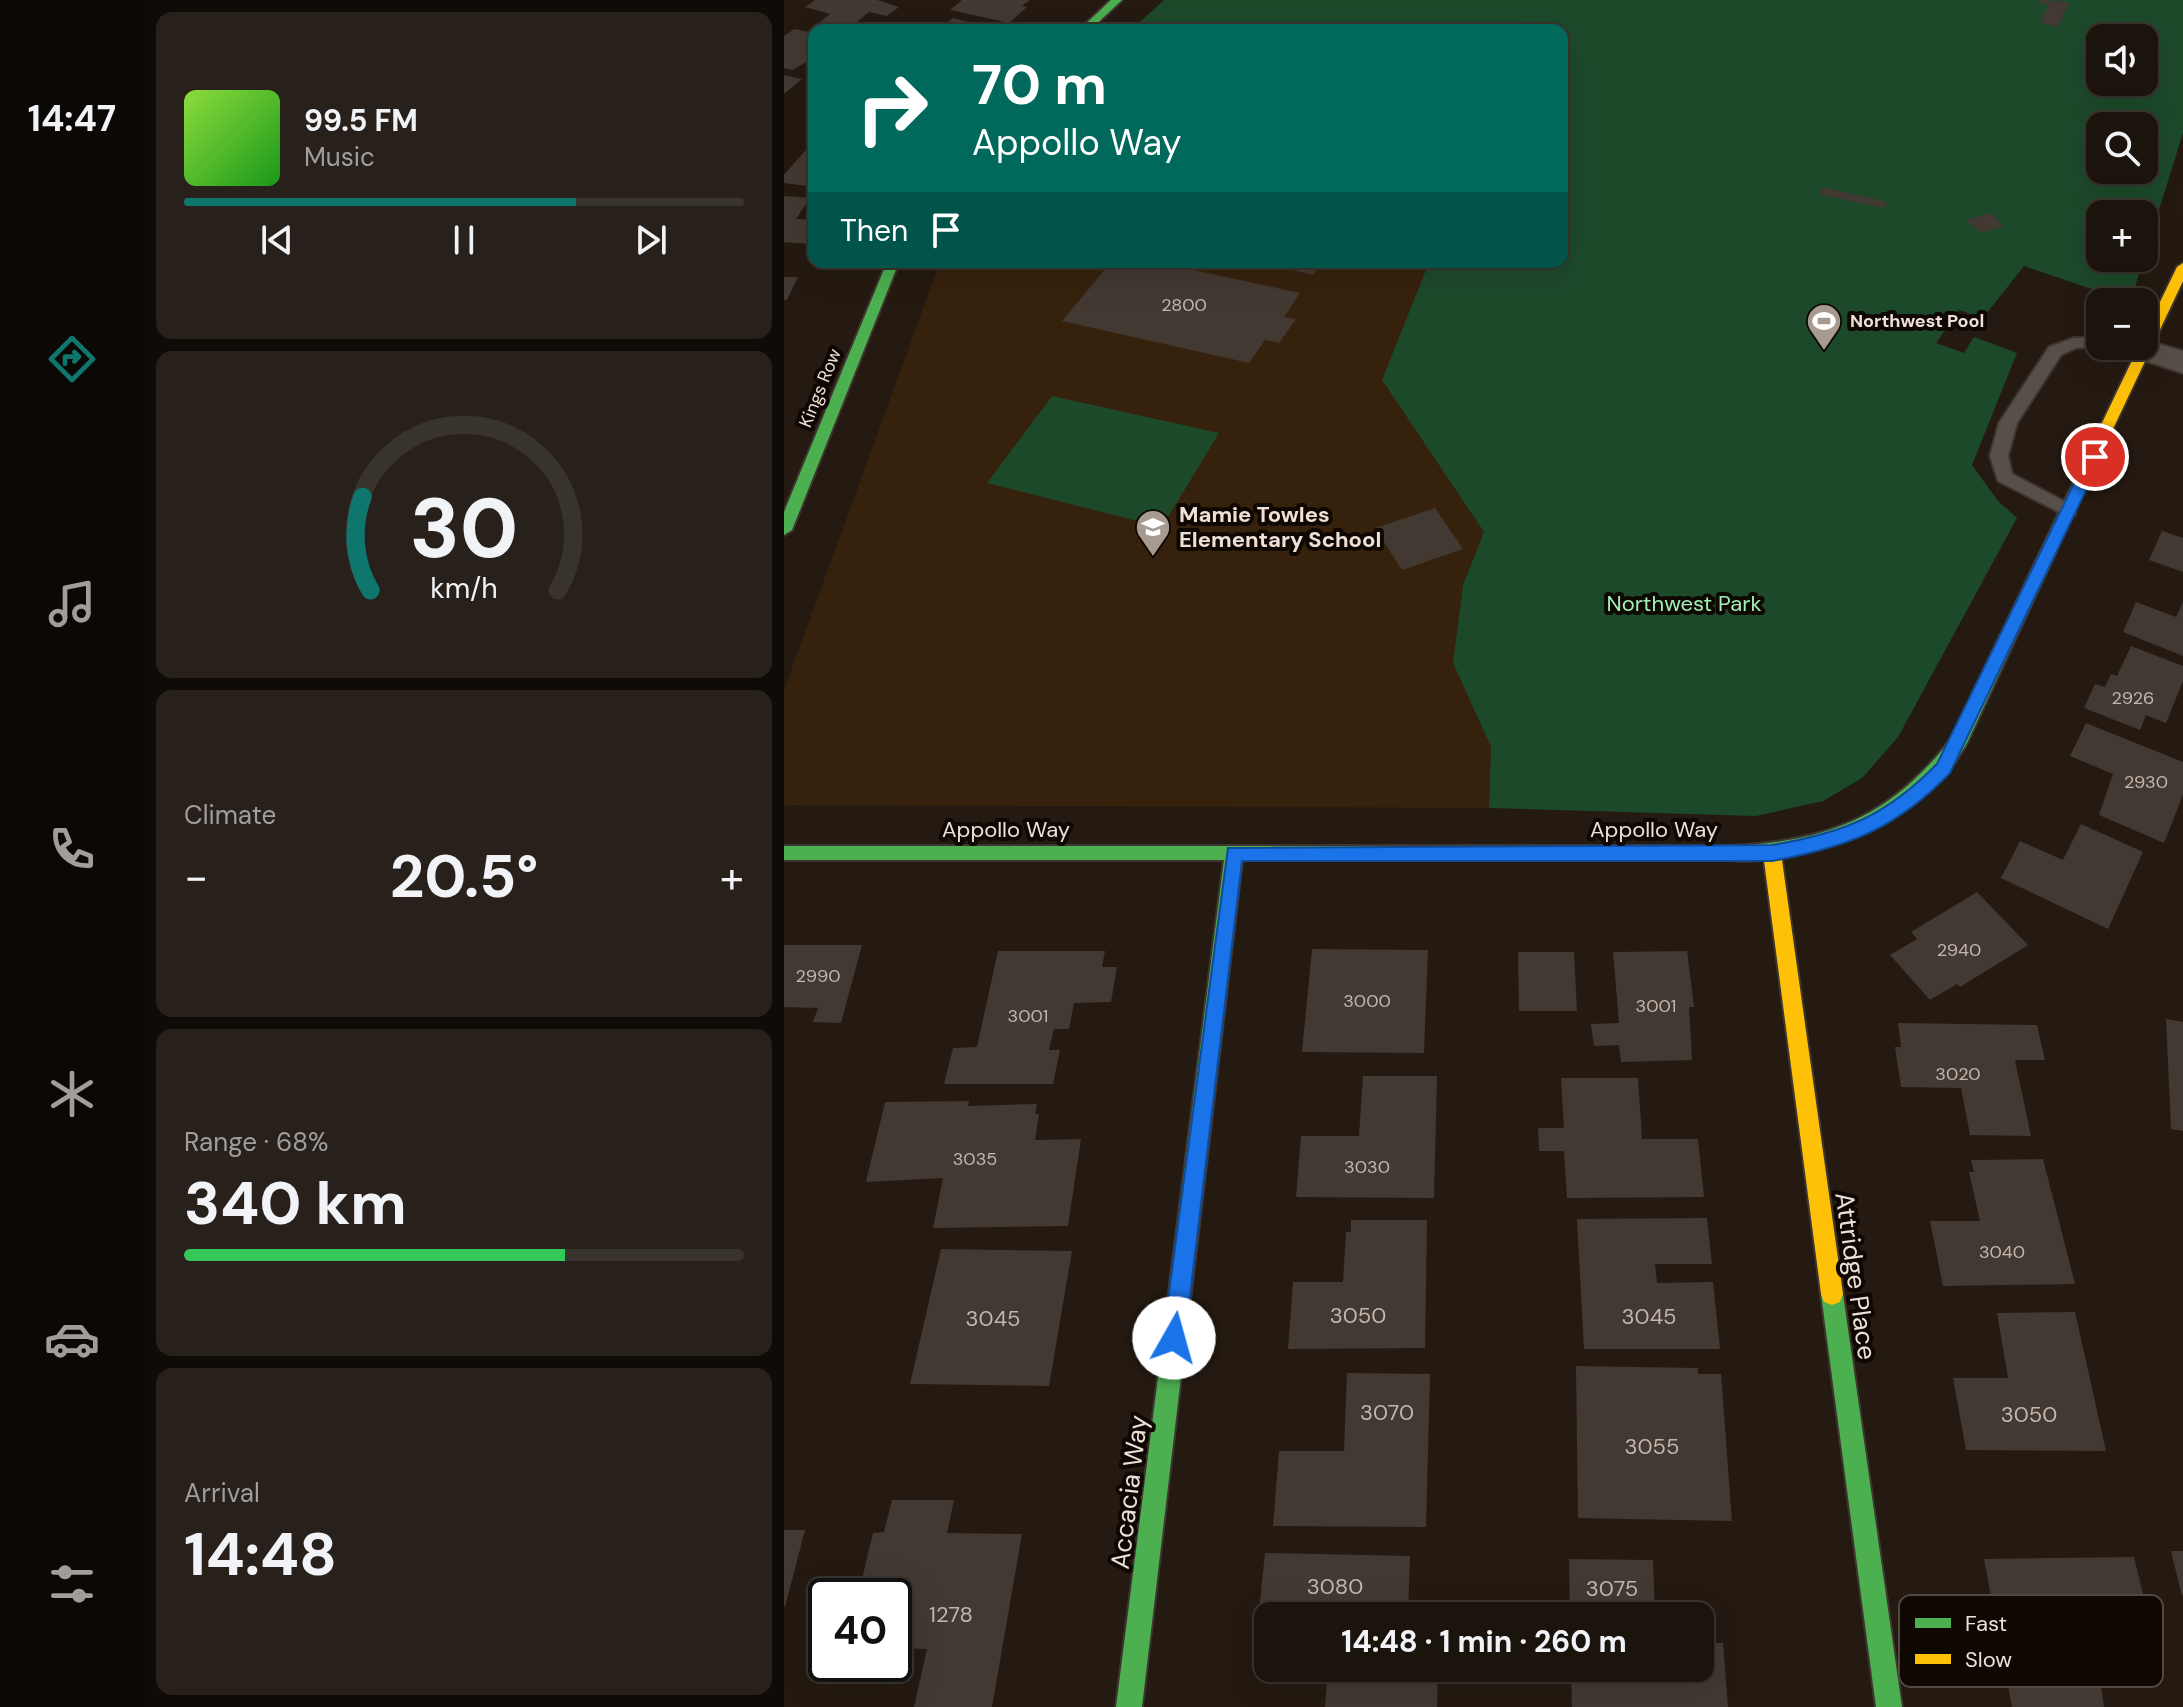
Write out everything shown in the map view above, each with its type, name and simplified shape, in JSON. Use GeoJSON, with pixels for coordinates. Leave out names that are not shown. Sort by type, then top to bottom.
{"type":"FeatureCollection","features":[{"type":"Feature","properties":{"kind":"street"},"geometry":{"type":"LineString","coordinates":[[1091,24],[1117,0]]}},
{"type":"Feature","properties":{"kind":"street","name":"Appollo Way"},"geometry":{"type":"LineString","coordinates":[[2158,308],[2183,267]]}},
{"type":"Feature","properties":{"kind":"street","name":"Kings Row"},"geometry":{"type":"LineString","coordinates":[[784,530],[891,268]]}},
{"type":"Feature","properties":{"kind":"street"},"geometry":{"type":"LineString","coordinates":[[2158,355],[2183,362]]}},
{"type":"Feature","properties":{"kind":"street","name":"Appollo Way"},"geometry":{"type":"LineString","coordinates":[[784,853],[1772,853],[1824,844],[1871,826],[1913,799],[1944,768],[2069,511],[2129,360]]}},
{"type":"Feature","properties":{"kind":"street","name":"Attridge Place"},"geometry":{"type":"LineString","coordinates":[[1772,853],[1889,1707]]}},
{"type":"Feature","properties":{"kind":"street","name":"Accacia Way"},"geometry":{"type":"LineString","coordinates":[[1129,1707],[1234,854]]}},
{"type":"Feature","properties":{"kind":"lane"},"geometry":{"type":"LineString","coordinates":[[2069,511],[2004,477],[1999,456],[2008,423],[2055,351],[2074,343],[2086,343]]}},
{"type":"Feature","properties":{"kind":"shaded area","name":"Mamie Towles Elementary School"},"geometry":{"type":"Polygon","coordinates":[[[938,268],[1427,268],[1382,380],[1484,532],[1463,585],[1453,663],[1491,747],[1489,808],[784,805],[784,690],[938,268]]]}},
{"type":"Feature","properties":{"kind":"green space","name":"Northwest Park"},"geometry":{"type":"Polygon","coordinates":[[[1164,0],[2183,0],[2183,133],[2158,213],[2158,200],[2086,200],[2086,272],[2140,272],[2135,288],[2089,288],[2024,266],[1983,318],[1959,310],[1936,343],[1964,353],[1974,337],[2017,353],[1972,465],[1998,501],[2017,518],[1898,737],[1862,778],[1823,801],[1756,816],[1489,808],[1491,747],[1453,663],[1463,585],[1484,532],[1382,380],[1427,268],[1568,268],[1568,24],[1138,24],[1164,0]]]}},
{"type":"Feature","properties":{"kind":"green space"},"geometry":{"type":"Polygon","coordinates":[[[1052,396],[1219,433],[1162,527],[987,483],[1052,396]]]}},
{"type":"Feature","properties":{"kind":"building"},"geometry":{"type":"Polygon","coordinates":[[[815,0],[877,0],[899,7],[887,16],[869,12],[854,24],[818,24],[830,14],[805,7],[815,0]]]}},
{"type":"Feature","properties":{"kind":"building"},"geometry":{"type":"Polygon","coordinates":[[[962,0],[1030,0],[1022,6],[1027,7],[1009,23],[950,10],[962,0]]]}},
{"type":"Feature","properties":{"kind":"building"},"geometry":{"type":"Polygon","coordinates":[[[2041,0],[2069,2],[2058,27],[2040,23],[2048,5],[2039,3],[2041,0]]]}},
{"type":"Feature","properties":{"kind":"building"},"geometry":{"type":"Polygon","coordinates":[[[953,18],[977,24],[946,24],[953,18]]]}},
{"type":"Feature","properties":{"kind":"building"},"geometry":{"type":"Polygon","coordinates":[[[794,29],[808,32],[808,61],[792,70],[784,68],[784,36],[794,29]]]}},
{"type":"Feature","properties":{"kind":"building"},"geometry":{"type":"Polygon","coordinates":[[[784,75],[802,79],[784,94],[784,75]]]}},
{"type":"Feature","properties":{"kind":"building"},"geometry":{"type":"Polygon","coordinates":[[[808,148],[808,186],[784,183],[784,175],[808,148]]]}},
{"type":"Feature","properties":{"kind":"building"},"geometry":{"type":"Polygon","coordinates":[[[1822,187],[1887,202],[1884,208],[1819,194],[1822,187]]]}},
{"type":"Feature","properties":{"kind":"building"},"geometry":{"type":"Polygon","coordinates":[[[784,196],[808,198],[796,219],[808,220],[808,244],[784,242],[784,196]]]}},
{"type":"Feature","properties":{"kind":"building"},"geometry":{"type":"Polygon","coordinates":[[[1990,213],[2004,226],[1980,233],[1966,220],[1990,213]]]}},
{"type":"Feature","properties":{"kind":"building"},"geometry":{"type":"Polygon","coordinates":[[[1106,268],[1185,268],[1300,293],[1284,317],[1296,319],[1279,343],[1265,340],[1249,363],[1062,321],[1106,268]]]}},
{"type":"Feature","properties":{"kind":"building"},"geometry":{"type":"Polygon","coordinates":[[[1283,268],[1318,268],[1313,275],[1283,268]]]}},
{"type":"Feature","properties":{"kind":"building"},"geometry":{"type":"Polygon","coordinates":[[[784,277],[798,277],[787,300],[784,300],[784,277]]]}},
{"type":"Feature","properties":{"kind":"building"},"geometry":{"type":"Polygon","coordinates":[[[1435,508],[1463,549],[1402,570],[1375,528],[1435,508]]]}},
{"type":"Feature","properties":{"kind":"building"},"geometry":{"type":"Polygon","coordinates":[[[2162,531],[2183,538],[2183,572],[2149,560],[2162,531]]]}},
{"type":"Feature","properties":{"kind":"building"},"geometry":{"type":"Polygon","coordinates":[[[2136,602],[2176,617],[2183,602],[2183,656],[2123,632],[2136,602]]]}},
{"type":"Feature","properties":{"kind":"building"},"geometry":{"type":"Polygon","coordinates":[[[2131,646],[2183,666],[2183,681],[2166,723],[2146,715],[2140,730],[2084,708],[2095,684],[2105,687],[2111,674],[2117,676],[2131,646]]]}},
{"type":"Feature","properties":{"kind":"building"},"geometry":{"type":"Polygon","coordinates":[[[2086,723],[2183,762],[2183,795],[2164,843],[2099,815],[2113,774],[2070,756],[2086,723]]]}},
{"type":"Feature","properties":{"kind":"building"},"geometry":{"type":"Polygon","coordinates":[[[2081,824],[2143,852],[2108,929],[2001,878],[2020,841],[2063,860],[2081,824]]]}},
{"type":"Feature","properties":{"kind":"building"},"geometry":{"type":"Polygon","coordinates":[[[1977,892],[2028,945],[1960,987],[1957,984],[1930,1000],[1890,955],[1917,939],[1911,932],[1977,892]]]}},
{"type":"Feature","properties":{"kind":"building"},"geometry":{"type":"Polygon","coordinates":[[[784,945],[862,945],[841,1023],[813,1022],[818,1008],[784,1007],[784,945]]]}},
{"type":"Feature","properties":{"kind":"building"},"geometry":{"type":"Polygon","coordinates":[[[1312,949],[1428,950],[1424,1053],[1302,1052],[1312,949]]]}},
{"type":"Feature","properties":{"kind":"building"},"geometry":{"type":"Polygon","coordinates":[[[998,951],[1105,951],[1102,967],[1117,967],[1111,1002],[1074,1003],[1069,1029],[1054,1029],[1049,1050],[1060,1050],[1053,1084],[944,1084],[953,1048],[977,1047],[998,951]]]}},
{"type":"Feature","properties":{"kind":"building"},"geometry":{"type":"Polygon","coordinates":[[[1687,951],[1694,1007],[1689,1007],[1692,1060],[1621,1062],[1619,1045],[1594,1046],[1591,1024],[1619,1023],[1613,952],[1687,951]]]}},
{"type":"Feature","properties":{"kind":"building"},"geometry":{"type":"Polygon","coordinates":[[[1518,952],[1574,952],[1577,1011],[1519,1011],[1518,952]]]}},
{"type":"Feature","properties":{"kind":"building"},"geometry":{"type":"Polygon","coordinates":[[[2166,1019],[2183,1022],[2183,1131],[2171,1129],[2166,1019]]]}},
{"type":"Feature","properties":{"kind":"building"},"geometry":{"type":"Polygon","coordinates":[[[1898,1023],[2037,1025],[2045,1060],[2015,1060],[2031,1136],[1970,1135],[1961,1088],[1901,1087],[1895,1047],[1901,1047],[1898,1023]]]}},
{"type":"Feature","properties":{"kind":"building"},"geometry":{"type":"Polygon","coordinates":[[[1363,1076],[1437,1076],[1434,1198],[1296,1197],[1301,1136],[1359,1136],[1363,1076]]]}},
{"type":"Feature","properties":{"kind":"building"},"geometry":{"type":"Polygon","coordinates":[[[1561,1078],[1638,1078],[1642,1139],[1698,1139],[1704,1197],[1567,1198],[1564,1151],[1539,1151],[1538,1128],[1564,1128],[1561,1078]]]}},
{"type":"Feature","properties":{"kind":"building"},"geometry":{"type":"Polygon","coordinates":[[[969,1101],[968,1106],[1037,1104],[1035,1114],[1039,1114],[1035,1140],[1081,1139],[1068,1226],[933,1228],[943,1178],[866,1182],[885,1102],[969,1101]]]}},
{"type":"Feature","properties":{"kind":"building"},"geometry":{"type":"Polygon","coordinates":[[[2043,1159],[2075,1284],[1943,1286],[1930,1221],[1980,1221],[1969,1172],[1974,1172],[1971,1160],[2043,1159]]]}},
{"type":"Feature","properties":{"kind":"building"},"geometry":{"type":"Polygon","coordinates":[[[1707,1218],[1712,1264],[1655,1264],[1657,1283],[1713,1282],[1720,1349],[1584,1349],[1577,1219],[1707,1218]]]}},
{"type":"Feature","properties":{"kind":"building"},"geometry":{"type":"Polygon","coordinates":[[[1351,1220],[1427,1220],[1425,1348],[1288,1349],[1293,1282],[1343,1282],[1346,1232],[1351,1232],[1351,1220]]]}},
{"type":"Feature","properties":{"kind":"building"},"geometry":{"type":"Polygon","coordinates":[[[941,1249],[1072,1251],[1049,1386],[910,1384],[941,1249]]]}},
{"type":"Feature","properties":{"kind":"building"},"geometry":{"type":"Polygon","coordinates":[[[2075,1312],[2106,1451],[1966,1450],[1953,1378],[2008,1378],[1997,1313],[2075,1312]]]}},
{"type":"Feature","properties":{"kind":"building"},"geometry":{"type":"Polygon","coordinates":[[[1576,1366],[1698,1368],[1698,1374],[1721,1374],[1732,1521],[1578,1518],[1576,1366]]]}},
{"type":"Feature","properties":{"kind":"building"},"geometry":{"type":"Polygon","coordinates":[[[1347,1373],[1430,1374],[1426,1527],[1273,1526],[1279,1451],[1344,1451],[1347,1373]]]}},
{"type":"Feature","properties":{"kind":"building"},"geometry":{"type":"Polygon","coordinates":[[[892,1500],[954,1500],[947,1533],[1022,1534],[992,1707],[914,1707],[927,1649],[912,1649],[912,1578],[862,1578],[873,1533],[884,1532],[892,1500]]]}},
{"type":"Feature","properties":{"kind":"building"},"geometry":{"type":"Polygon","coordinates":[[[784,1530],[805,1530],[785,1607],[784,1607],[784,1530]]]}},
{"type":"Feature","properties":{"kind":"building"},"geometry":{"type":"Polygon","coordinates":[[[2171,1551],[2183,1551],[2182,1596],[2171,1551]]]}},
{"type":"Feature","properties":{"kind":"building"},"geometry":{"type":"Polygon","coordinates":[[[1265,1553],[1410,1556],[1408,1602],[1260,1602],[1265,1553]]]}},
{"type":"Feature","properties":{"kind":"building"},"geometry":{"type":"Polygon","coordinates":[[[2134,1557],[2143,1595],[1991,1595],[1984,1559],[2134,1557]]]}},
{"type":"Feature","properties":{"kind":"building"},"geometry":{"type":"Polygon","coordinates":[[[1569,1559],[1653,1560],[1654,1602],[1570,1602],[1569,1559]]]}},
{"type":"Feature","properties":{"kind":"building"},"geometry":{"type":"Polygon","coordinates":[[[1714,1643],[1723,1643],[1728,1707],[1572,1707],[1571,1682],[1714,1682],[1714,1643]]]}},
{"type":"Feature","properties":{"kind":"building"},"geometry":{"type":"Polygon","coordinates":[[[1327,1682],[1438,1682],[1437,1707],[1325,1707],[1327,1682]]]}},
{"type":"Feature","properties":{"kind":"building"},"geometry":{"type":"Polygon","coordinates":[[[2008,1687],[2101,1687],[2104,1707],[2012,1707],[2008,1687]]]}},
{"type":"Feature","properties":{"kind":"traffic: fast"},"geometry":{"type":"LineString","coordinates":[[1091,24],[1117,0]]}},
{"type":"Feature","properties":{"kind":"traffic: fast"},"geometry":{"type":"LineString","coordinates":[[784,530],[891,268]]}},
{"type":"Feature","properties":{"kind":"traffic: fast"},"geometry":{"type":"LineString","coordinates":[[1732,853],[1799,847],[1860,828],[1888,813],[1937,770],[1958,743],[2096,450]]}},
{"type":"Feature","properties":{"kind":"traffic: fast"},"geometry":{"type":"LineString","coordinates":[[784,853],[1443,853]]}},
{"type":"Feature","properties":{"kind":"traffic: fast"},"geometry":{"type":"LineString","coordinates":[[1129,1707],[1234,854]]}},
{"type":"Feature","properties":{"kind":"traffic: fast"},"geometry":{"type":"LineString","coordinates":[[1832,1294],[1889,1707]]}},
{"type":"Feature","properties":{"kind":"traffic: slow"},"geometry":{"type":"LineString","coordinates":[[2096,450],[2183,267]]}},
{"type":"Feature","properties":{"kind":"traffic: slow"},"geometry":{"type":"LineString","coordinates":[[1443,853],[1732,853]]}},
{"type":"Feature","properties":{"kind":"traffic: slow"},"geometry":{"type":"LineString","coordinates":[[1772,853],[1832,1294]]}},
{"type":"Feature","properties":{"kind":"place","name":"Northwest Pool"},"geometry":{"type":"Point","coordinates":[1824,352]}},
{"type":"Feature","properties":{"kind":"place","name":"Mamie Towles Elementary School"},"geometry":{"type":"Point","coordinates":[1153,558]}},
{"type":"Feature","properties":{"kind":"route"},"geometry":{"type":"LineString","coordinates":[[1174,1338],[1234,854],[1772,853],[1824,844],[1871,826],[1913,799],[1944,768],[2095,457]]}}]}
